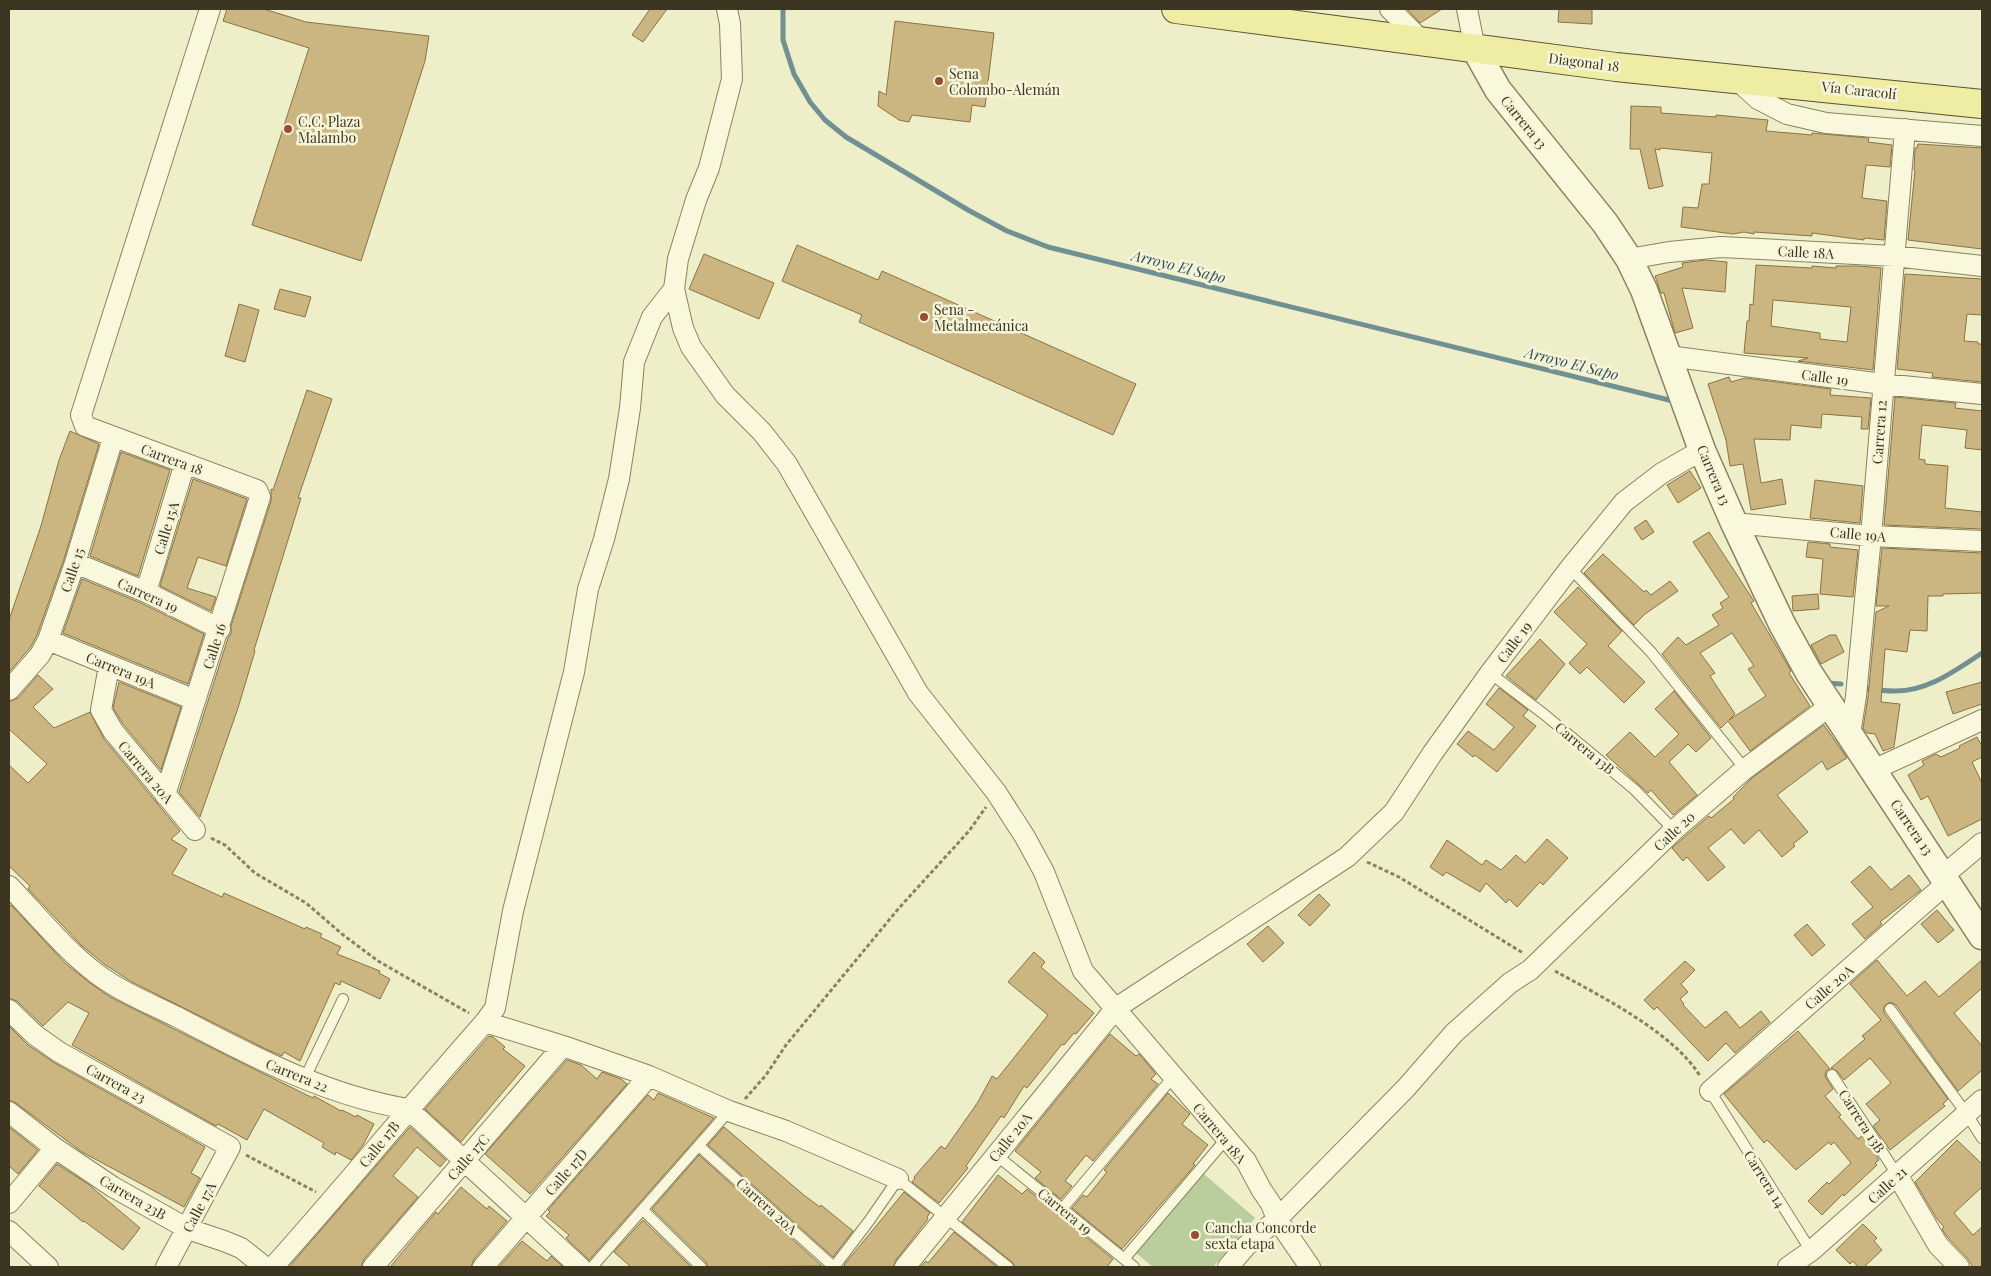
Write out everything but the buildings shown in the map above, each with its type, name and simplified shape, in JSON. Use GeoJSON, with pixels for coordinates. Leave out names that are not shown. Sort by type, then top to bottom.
{"type":"FeatureCollection","features":[{"type":"Feature","properties":{"kind":"main road","name":"Diagonal 18"},"geometry":{"type":"LineString","coordinates":[[1176,9],[1616,67],[1735,78]]}},
{"type":"Feature","properties":{"kind":"main road","name":"Vía Caracolí"},"geometry":{"type":"LineString","coordinates":[[1735,78],[1982,104]]}},
{"type":"Feature","properties":{"kind":"street","name":"Carrera 18"},"geometry":{"type":"LineString","coordinates":[[210,9],[81,415],[85,426],[257,490],[260,497]]}},
{"type":"Feature","properties":{"kind":"street"},"geometry":{"type":"LineString","coordinates":[[674,289],[678,259],[709,168],[732,79],[730,24],[727,9]]}},
{"type":"Feature","properties":{"kind":"street"},"geometry":{"type":"LineString","coordinates":[[1390,9],[1422,40]]}},
{"type":"Feature","properties":{"kind":"street","name":"Carrera 13"},"geometry":{"type":"LineString","coordinates":[[1467,9],[1475,48],[1498,90],[1605,223],[1629,259],[1644,290],[1702,450],[1782,624],[1809,673],[1982,936]]}},
{"type":"Feature","properties":{"kind":"street"},"geometry":{"type":"LineString","coordinates":[[1735,78],[1758,99],[1788,114],[1826,123],[1982,136]]}},
{"type":"Feature","properties":{"kind":"street","name":"Carrera 12"},"geometry":{"type":"LineString","coordinates":[[1850,734],[1856,696],[1871,536],[1904,129]]}},
{"type":"Feature","properties":{"kind":"street","name":"Calle 18A"},"geometry":{"type":"LineString","coordinates":[[1629,259],[1668,252],[1721,247],[1894,256],[1982,266]]}},
{"type":"Feature","properties":{"kind":"street","name":"Carrera 18A"},"geometry":{"type":"LineString","coordinates":[[674,289],[683,328],[691,347],[725,395],[762,432],[787,464],[918,693],[996,792],[1025,837],[1044,872],[1083,971],[1246,1161],[1271,1204],[1277,1219],[1310,1267]]}},
{"type":"Feature","properties":{"kind":"street","name":"Calle 17B"},"geometry":{"type":"LineString","coordinates":[[273,1267],[333,1200],[495,1008],[513,911],[574,672],[588,589],[604,538],[619,479],[630,408],[634,362],[652,317],[674,289]]}},
{"type":"Feature","properties":{"kind":"street","name":"Calle 19"},"geometry":{"type":"LineString","coordinates":[[1668,356],[1883,384],[1982,394]]}},
{"type":"Feature","properties":{"kind":"street","name":"Calle 15"},"geometry":{"type":"LineString","coordinates":[[9,690],[40,655],[48,640],[75,563],[113,438]]}},
{"type":"Feature","properties":{"kind":"street","name":"Calle 19"},"geometry":{"type":"LineString","coordinates":[[1116,1008],[1347,857],[1394,812],[1432,754],[1490,673],[1570,568],[1624,502],[1662,473],[1702,450]]}},
{"type":"Feature","properties":{"kind":"street","name":"Calle 15A"},"geometry":{"type":"LineString","coordinates":[[146,592],[185,463]]}},
{"type":"Feature","properties":{"kind":"street","name":"Calle 16"},"geometry":{"type":"LineString","coordinates":[[165,795],[220,629],[260,497]]}},
{"type":"Feature","properties":{"kind":"street","name":"Calle 19A"},"geometry":{"type":"LineString","coordinates":[[1734,523],[1871,536],[1982,541]]}},
{"type":"Feature","properties":{"kind":"street","name":"Carrera 19"},"geometry":{"type":"LineString","coordinates":[[75,563],[146,592],[220,629]]}},
{"type":"Feature","properties":{"kind":"street","name":"Carrera 19A"},"geometry":{"type":"LineString","coordinates":[[48,640],[195,700]]}},
{"type":"Feature","properties":{"kind":"street","name":"Carrera 20A"},"geometry":{"type":"LineString","coordinates":[[109,666],[101,710],[113,731],[195,830]]}},
{"type":"Feature","properties":{"kind":"street","name":"Calle 20"},"geometry":{"type":"LineString","coordinates":[[1228,1267],[1246,1246],[1277,1219],[1406,1088],[1454,1033],[1510,984],[1530,970],[1674,830],[1745,769],[1830,706]]}},
{"type":"Feature","properties":{"kind":"street"},"geometry":{"type":"LineString","coordinates":[[1874,770],[1982,720]]}},
{"type":"Feature","properties":{"kind":"street","name":"Calle 20A"},"geometry":{"type":"LineString","coordinates":[[1710,1091],[1946,879],[1982,843]]}},
{"type":"Feature","properties":{"kind":"street","name":"Carrera 22"},"geometry":{"type":"LineString","coordinates":[[9,886],[72,952],[98,974],[254,1057],[304,1080],[383,1105],[408,1109]]}},
{"type":"Feature","properties":{"kind":"street","name":"Calle 20A"},"geometry":{"type":"LineString","coordinates":[[905,1267],[1116,1008]]}},
{"type":"Feature","properties":{"kind":"street","name":"Carrera 23"},"geometry":{"type":"LineString","coordinates":[[9,1010],[35,1035],[59,1052],[230,1147]]}},
{"type":"Feature","properties":{"kind":"street"},"geometry":{"type":"LineString","coordinates":[[485,1022],[563,1046],[649,1076],[729,1111],[786,1131],[898,1179]]}},
{"type":"Feature","properties":{"kind":"street","name":"Calle 17C"},"geometry":{"type":"LineString","coordinates":[[373,1267],[563,1046]]}},
{"type":"Feature","properties":{"kind":"street","name":"Calle 17D"},"geometry":{"type":"LineString","coordinates":[[483,1267],[649,1076]]}},
{"type":"Feature","properties":{"kind":"street","name":"Calle 21"},"geometry":{"type":"LineString","coordinates":[[1788,1267],[1816,1259],[1898,1176],[1982,1100]]}},
{"type":"Feature","properties":{"kind":"street"},"geometry":{"type":"LineString","coordinates":[[408,1109],[580,1267]]}},
{"type":"Feature","properties":{"kind":"street","name":"Carrera 23B"},"geometry":{"type":"LineString","coordinates":[[9,1112],[54,1148],[113,1187],[188,1228],[241,1248],[265,1267]]}},
{"type":"Feature","properties":{"kind":"street","name":"Calle 17A"},"geometry":{"type":"LineString","coordinates":[[166,1267],[230,1147]]}},
{"type":"Feature","properties":{"kind":"street"},"geometry":{"type":"LineString","coordinates":[[9,1203],[54,1148]]}},
{"type":"Feature","properties":{"kind":"street","name":"Carrera 13B"},"geometry":{"type":"LineString","coordinates":[[1898,1176],[1938,1245],[1959,1267]]}},
{"type":"Feature","properties":{"kind":"street"},"geometry":{"type":"LineString","coordinates":[[9,1232],[48,1267]]}},
{"type":"Feature","properties":{"kind":"lane"},"geometry":{"type":"LineString","coordinates":[[1570,568],[1651,652],[1745,769]]}},
{"type":"Feature","properties":{"kind":"lane","name":"Carrera 13B"},"geometry":{"type":"LineString","coordinates":[[1490,673],[1545,715],[1635,790],[1674,830]]}},
{"type":"Feature","properties":{"kind":"lane"},"geometry":{"type":"LineString","coordinates":[[304,1080],[342,999]]}},
{"type":"Feature","properties":{"kind":"lane"},"geometry":{"type":"LineString","coordinates":[[1890,1009],[1982,1138]]}},
{"type":"Feature","properties":{"kind":"lane","name":"Carrera 13B"},"geometry":{"type":"LineString","coordinates":[[1832,1075],[1898,1176]]}},
{"type":"Feature","properties":{"kind":"lane"},"geometry":{"type":"LineString","coordinates":[[1062,1209],[1173,1077]]}},
{"type":"Feature","properties":{"kind":"lane","name":"Carrera 14"},"geometry":{"type":"LineString","coordinates":[[1710,1091],[1816,1259]]}},
{"type":"Feature","properties":{"kind":"lane"},"geometry":{"type":"LineString","coordinates":[[592,1267],[729,1111]]}},
{"type":"Feature","properties":{"kind":"lane"},"geometry":{"type":"LineString","coordinates":[[1124,1259],[1226,1139]]}},
{"type":"Feature","properties":{"kind":"lane","name":"Carrera 20A"},"geometry":{"type":"LineString","coordinates":[[699,1146],[834,1267]]}},
{"type":"Feature","properties":{"kind":"lane","name":"Carrera 19"},"geometry":{"type":"LineString","coordinates":[[996,1154],[1134,1267]]}},
{"type":"Feature","properties":{"kind":"lane"},"geometry":{"type":"LineString","coordinates":[[834,1267],[869,1222],[898,1179],[1008,1267]]}},
{"type":"Feature","properties":{"kind":"lane"},"geometry":{"type":"LineString","coordinates":[[643,1210],[702,1267]]}},
{"type":"Feature","properties":{"kind":"path"},"geometry":{"type":"LineString","coordinates":[[729,1111],[742,1102],[766,1075],[786,1045],[899,908],[969,831],[996,792]]}},
{"type":"Feature","properties":{"kind":"path"},"geometry":{"type":"LineString","coordinates":[[195,830],[225,845],[255,874],[306,903],[342,934],[378,960],[485,1022]]}},
{"type":"Feature","properties":{"kind":"path"},"geometry":{"type":"LineString","coordinates":[[230,1147],[333,1200]]}},
{"type":"Feature","properties":{"kind":"green space","name":"Cancha Concorde sexta etapa"},"geometry":{"type":"Polygon","coordinates":[[[1204,1174],[1255,1218],[1213,1267],[1153,1267],[1136,1253],[1204,1174]]]}},
{"type":"Feature","properties":{"kind":"waterway","name":"Arroyo El Sapo"},"geometry":{"type":"LineString","coordinates":[[783,9],[783,40],[794,74],[810,102],[825,120],[846,137],[968,210],[1007,231],[1048,247],[1673,401]]}},
{"type":"Feature","properties":{"kind":"waterway","name":"Arroyo El Sapo"},"geometry":{"type":"LineString","coordinates":[[1867,689],[1894,691],[1918,688],[1941,679],[1982,653]]}},
{"type":"Feature","properties":{"kind":"waterway","name":"Arroyo El Sapo"},"geometry":{"type":"LineString","coordinates":[[1827,683],[1841,684]]}},
{"type":"Feature","properties":{"kind":"place","name":"Sena Colombo-Alemán"},"geometry":{"type":"Point","coordinates":[939,81]}},
{"type":"Feature","properties":{"kind":"place","name":"C.C. Plaza Malambo"},"geometry":{"type":"Point","coordinates":[288,129]}},
{"type":"Feature","properties":{"kind":"place","name":"Sena - Metalmecánica"},"geometry":{"type":"Point","coordinates":[924,317]}},
{"type":"Feature","properties":{"kind":"place","name":"Cancha Concorde sexta etapa"},"geometry":{"type":"Point","coordinates":[1195,1235]}}]}
